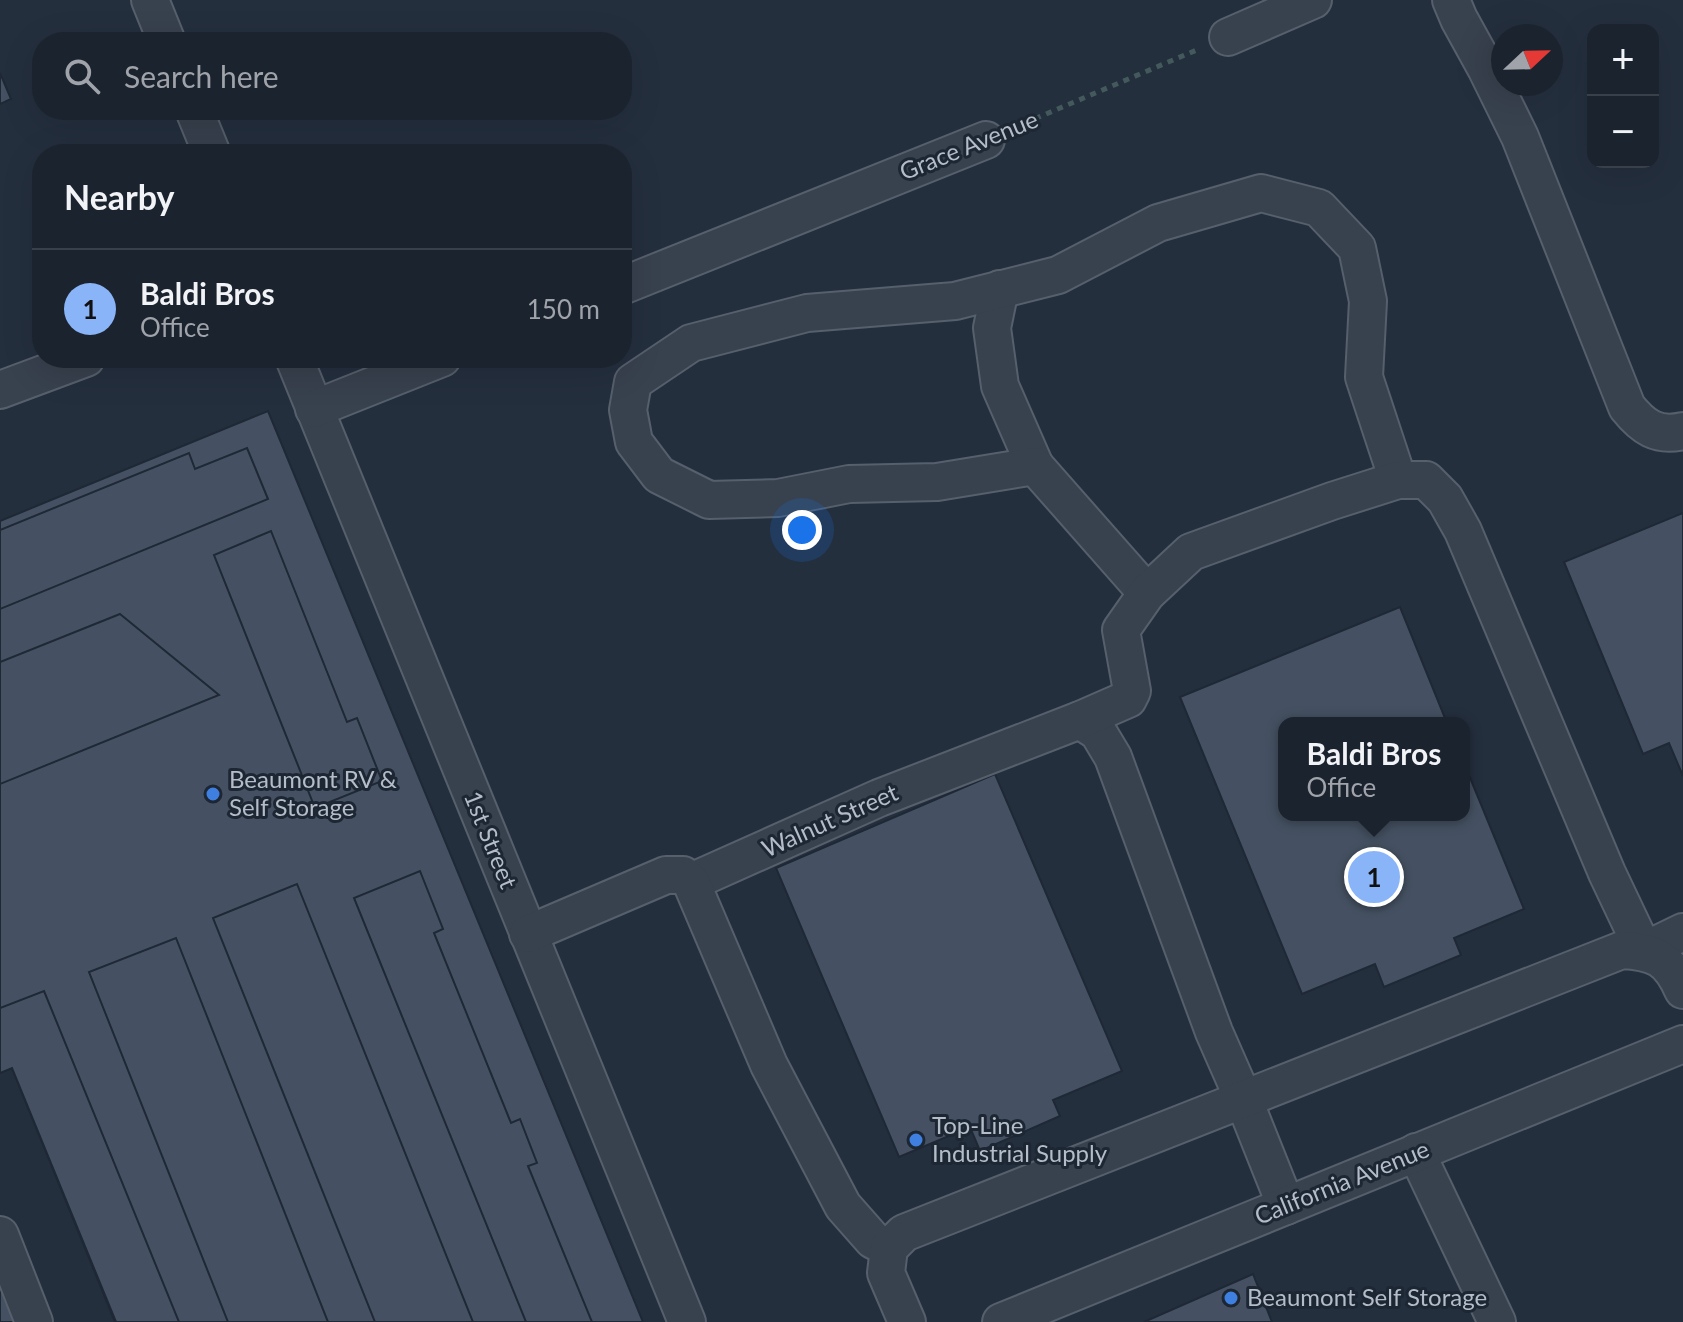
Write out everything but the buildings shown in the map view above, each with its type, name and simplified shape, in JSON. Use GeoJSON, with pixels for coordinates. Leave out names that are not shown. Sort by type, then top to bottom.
{"type":"FeatureCollection","features":[{"type":"Feature","properties":{"kind":"street"},"geometry":{"type":"LineString","coordinates":[[150,0],[163,32]]}},
{"type":"Feature","properties":{"kind":"street"},"geometry":{"type":"LineString","coordinates":[[1228,37],[1313,0]]}},
{"type":"Feature","properties":{"kind":"street"},"geometry":{"type":"LineString","coordinates":[[1451,0],[1520,137],[1627,407],[1640,423],[1653,430],[1672,434],[1683,431]]}},
{"type":"Feature","properties":{"kind":"street"},"geometry":{"type":"LineString","coordinates":[[198,120],[208,144]]}},
{"type":"Feature","properties":{"kind":"street","name":"Grace Avenue"},"geometry":{"type":"LineString","coordinates":[[632,282],[986,140]]}},
{"type":"Feature","properties":{"kind":"street"},"geometry":{"type":"LineString","coordinates":[[1035,466],[937,482],[849,484],[778,498],[709,500],[659,475],[634,442],[628,410],[633,382],[691,343],[807,313],[955,301],[1058,275],[1158,223],[1261,193],[1319,208],[1357,248],[1368,301],[1364,377],[1398,480]]}},
{"type":"Feature","properties":{"kind":"street"},"geometry":{"type":"LineString","coordinates":[[1000,289],[992,328],[1000,386],[1035,466],[1147,593],[1191,552],[1398,480],[1426,480],[1445,499],[1463,531],[1607,873],[1644,951]]}},
{"type":"Feature","properties":{"kind":"street"},"geometry":{"type":"LineString","coordinates":[[0,390],[59,368]]}},
{"type":"Feature","properties":{"kind":"street","name":"1st Street"},"geometry":{"type":"LineString","coordinates":[[298,368],[687,1322]]}},
{"type":"Feature","properties":{"kind":"street"},"geometry":{"type":"LineString","coordinates":[[314,409],[417,368]]}},
{"type":"Feature","properties":{"kind":"street","name":"Walnut Street"},"geometry":{"type":"LineString","coordinates":[[528,934],[666,875],[683,875],[691,882],[879,798],[1128,699],[1132,691],[1121,630],[1147,593]]}},
{"type":"Feature","properties":{"kind":"street"},"geometry":{"type":"LineString","coordinates":[[1080,720],[1098,732],[1113,757],[1214,1032],[1286,1206]]}},
{"type":"Feature","properties":{"kind":"street"},"geometry":{"type":"LineString","coordinates":[[691,882],[769,1065],[843,1206],[873,1240],[889,1248]]}},
{"type":"Feature","properties":{"kind":"street"},"geometry":{"type":"LineString","coordinates":[[1644,951],[1683,932]]}},
{"type":"Feature","properties":{"kind":"street"},"geometry":{"type":"LineString","coordinates":[[907,1322],[886,1273],[889,1248],[904,1233],[1622,950],[1644,951],[1663,959],[1677,976],[1683,990]]}},
{"type":"Feature","properties":{"kind":"street","name":"California Avenue"},"geometry":{"type":"LineString","coordinates":[[1001,1322],[1683,1044]]}},
{"type":"Feature","properties":{"kind":"street"},"geometry":{"type":"LineString","coordinates":[[1416,1152],[1497,1322]]}},
{"type":"Feature","properties":{"kind":"street"},"geometry":{"type":"LineString","coordinates":[[0,1235],[34,1322]]}},
{"type":"Feature","properties":{"kind":"path","name":"Grace Avenue"},"geometry":{"type":"LineString","coordinates":[[986,140],[1228,37]]}},
{"type":"Feature","properties":{"kind":"place","name":"Beaumont RV & Self Storage"},"geometry":{"type":"Point","coordinates":[213,794]}},
{"type":"Feature","properties":{"kind":"place","name":"Baldi Bros"},"geometry":{"type":"Point","coordinates":[1374,877]}},
{"type":"Feature","properties":{"kind":"place","name":"Top-Line Industrial Supply"},"geometry":{"type":"Point","coordinates":[916,1140]}},
{"type":"Feature","properties":{"kind":"place","name":"Beaumont Self Storage"},"geometry":{"type":"Point","coordinates":[1231,1298]}}]}
